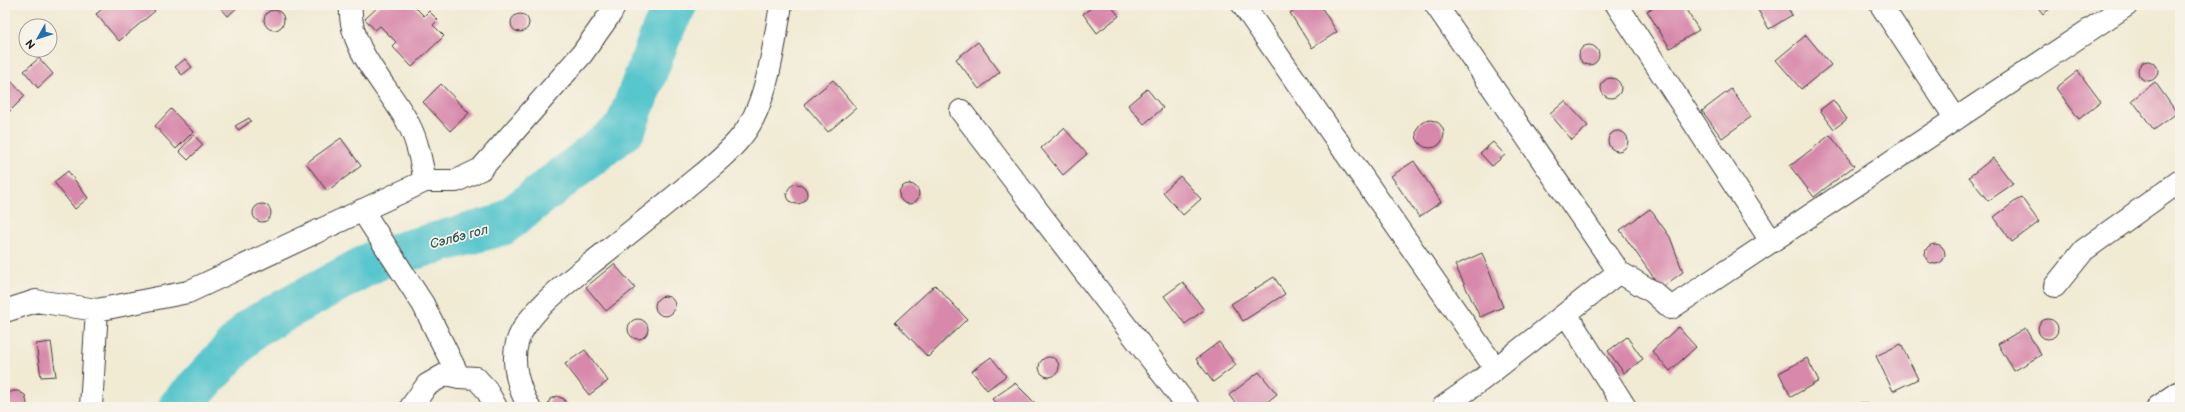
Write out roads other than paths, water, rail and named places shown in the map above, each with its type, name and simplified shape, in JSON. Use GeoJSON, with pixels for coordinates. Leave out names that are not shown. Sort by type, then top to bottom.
{"type":"FeatureCollection","features":[{"type":"Feature","properties":{"kind":"street"},"geometry":{"type":"LineString","coordinates":[[351,5],[350,17],[361,50],[409,123],[417,141],[425,181]]}},
{"type":"Feature","properties":{"kind":"street"},"geometry":{"type":"LineString","coordinates":[[5,311],[36,301],[97,310],[188,292],[425,181],[456,181],[481,169],[582,54],[615,5]]}},
{"type":"Feature","properties":{"kind":"street"},"geometry":{"type":"LineString","coordinates":[[529,407],[521,390],[515,361],[517,343],[524,330],[536,313],[567,283],[718,162],[742,137],[757,106],[769,69],[781,5]]}},
{"type":"Feature","properties":{"kind":"street"},"geometry":{"type":"LineString","coordinates":[[1243,5],[1496,368]]}},
{"type":"Feature","properties":{"kind":"street"},"geometry":{"type":"LineString","coordinates":[[1436,5],[1619,272],[1653,292],[1671,308],[2126,5]]}},
{"type":"Feature","properties":{"kind":"street"},"geometry":{"type":"LineString","coordinates":[[1617,5],[1771,241]]}},
{"type":"Feature","properties":{"kind":"street"},"geometry":{"type":"LineString","coordinates":[[1881,5],[1956,118]]}},
{"type":"Feature","properties":{"kind":"street"},"geometry":{"type":"LineString","coordinates":[[961,111],[1188,407]]}},
{"type":"Feature","properties":{"kind":"street"},"geometry":{"type":"LineString","coordinates":[[2055,286],[2084,250],[2180,181]]}},
{"type":"Feature","properties":{"kind":"street"},"geometry":{"type":"LineString","coordinates":[[362,210],[423,304],[459,377]]}},
{"type":"Feature","properties":{"kind":"street"},"geometry":{"type":"LineString","coordinates":[[1442,407],[1496,368],[1619,272]]}},
{"type":"Feature","properties":{"kind":"street"},"geometry":{"type":"LineString","coordinates":[[91,407],[97,310]]}},
{"type":"Feature","properties":{"kind":"street"},"geometry":{"type":"LineString","coordinates":[[1566,314],[1625,407]]}},
{"type":"Feature","properties":{"kind":"street"},"geometry":{"type":"LineString","coordinates":[[411,407],[427,385],[446,374],[459,377],[476,378],[486,389],[496,407]]}},
{"type":"Feature","properties":{"kind":"street"},"geometry":{"type":"LineString","coordinates":[[2158,407],[2180,392]]}},
{"type":"Feature","properties":{"kind":"waterway","name":"Сэлбэ гол"},"geometry":{"type":"LineString","coordinates":[[179,407],[252,328],[380,258],[502,225],[625,129],[663,29],[676,5]]}}]}
